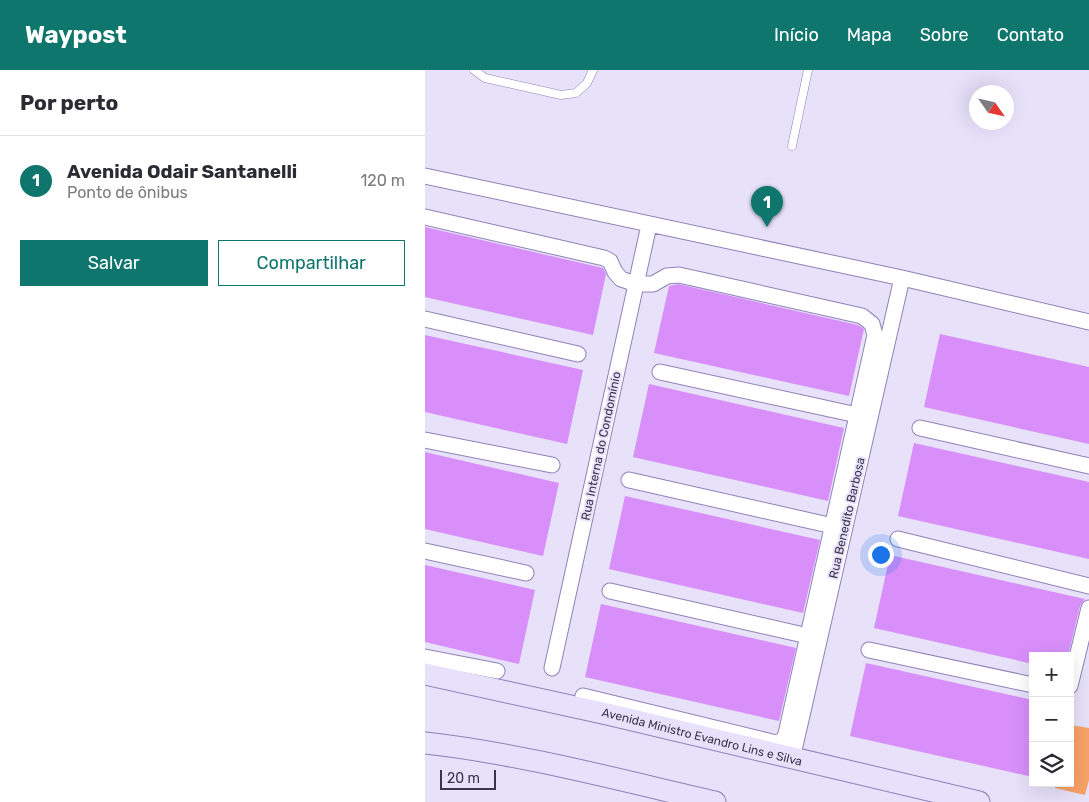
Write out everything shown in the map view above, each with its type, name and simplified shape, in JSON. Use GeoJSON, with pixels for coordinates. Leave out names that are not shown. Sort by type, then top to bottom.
{"type":"FeatureCollection","features":[{"type":"Feature","properties":{"kind":"street"},"geometry":{"type":"LineString","coordinates":[[425,176],[902,278],[1089,322]]}},
{"type":"Feature","properties":{"kind":"street"},"geometry":{"type":"LineString","coordinates":[[425,217],[604,258],[610,261],[621,279],[636,284],[653,284],[667,276],[679,275],[862,316],[873,324],[875,335],[786,734],[783,740],[776,743],[583,696]]}},
{"type":"Feature","properties":{"kind":"street","name":"Rua Interna do Condomínio"},"geometry":{"type":"LineString","coordinates":[[553,668],[649,225]]}},
{"type":"Feature","properties":{"kind":"street","name":"Rua Benedito Barbosa"},"geometry":{"type":"LineString","coordinates":[[792,759],[902,278]]}},
{"type":"Feature","properties":{"kind":"street"},"geometry":{"type":"LineString","coordinates":[[425,319],[579,354]]}},
{"type":"Feature","properties":{"kind":"street"},"geometry":{"type":"LineString","coordinates":[[660,372],[857,415]]}},
{"type":"Feature","properties":{"kind":"street"},"geometry":{"type":"LineString","coordinates":[[920,428],[1089,466]]}},
{"type":"Feature","properties":{"kind":"street"},"geometry":{"type":"LineString","coordinates":[[425,440],[552,465]]}},
{"type":"Feature","properties":{"kind":"street"},"geometry":{"type":"LineString","coordinates":[[629,480],[833,526]]}},
{"type":"Feature","properties":{"kind":"street"},"geometry":{"type":"LineString","coordinates":[[898,540],[1089,586]]}},
{"type":"Feature","properties":{"kind":"street"},"geometry":{"type":"LineString","coordinates":[[425,551],[525,573]]}},
{"type":"Feature","properties":{"kind":"street"},"geometry":{"type":"LineString","coordinates":[[610,591],[808,636]]}},
{"type":"Feature","properties":{"kind":"street"},"geometry":{"type":"LineString","coordinates":[[1074,670],[1089,608]]}},
{"type":"Feature","properties":{"kind":"street"},"geometry":{"type":"LineString","coordinates":[[869,650],[1029,684]]}},
{"type":"Feature","properties":{"kind":"street"},"geometry":{"type":"LineString","coordinates":[[425,657],[497,672]]}},
{"type":"Feature","properties":{"kind":"street","name":"Avenida Ministro Evandro Lins e Silva"},"geometry":{"type":"LineString","coordinates":[[425,674],[607,714],[979,802]]}},
{"type":"Feature","properties":{"kind":"street"},"geometry":{"type":"LineString","coordinates":[[425,744],[464,748],[534,761],[715,802]]}},
{"type":"Feature","properties":{"kind":"lane"},"geometry":{"type":"LineString","coordinates":[[474,70],[485,78],[561,95],[576,93],[587,84],[593,70]]}},
{"type":"Feature","properties":{"kind":"lane"},"geometry":{"type":"LineString","coordinates":[[791,146],[808,70]]}},
{"type":"Feature","properties":{"kind":"shaded area"},"geometry":{"type":"Polygon","coordinates":[[[1074,726],[1089,728],[1089,780],[1085,795],[1055,788],[1074,787],[1074,726]]]}},
{"type":"Feature","properties":{"kind":"building"},"geometry":{"type":"Polygon","coordinates":[[[425,227],[603,268],[606,274],[593,335],[425,297],[425,227]]]}},
{"type":"Feature","properties":{"kind":"building"},"geometry":{"type":"Polygon","coordinates":[[[678,284],[858,325],[864,329],[849,396],[654,353],[669,286],[678,284]]]}},
{"type":"Feature","properties":{"kind":"building"},"geometry":{"type":"Polygon","coordinates":[[[940,334],[1089,367],[1089,444],[924,407],[940,334]]]}},
{"type":"Feature","properties":{"kind":"building"},"geometry":{"type":"Polygon","coordinates":[[[425,335],[583,370],[567,444],[425,412],[425,335]]]}},
{"type":"Feature","properties":{"kind":"building"},"geometry":{"type":"Polygon","coordinates":[[[649,384],[844,428],[828,501],[633,457],[649,384]]]}},
{"type":"Feature","properties":{"kind":"building"},"geometry":{"type":"Polygon","coordinates":[[[914,443],[1089,482],[1089,559],[898,516],[914,443]]]}},
{"type":"Feature","properties":{"kind":"building"},"geometry":{"type":"Polygon","coordinates":[[[425,452],[559,483],[543,556],[425,529],[425,452]]]}},
{"type":"Feature","properties":{"kind":"building"},"geometry":{"type":"Polygon","coordinates":[[[625,496],[820,540],[803,613],[609,569],[625,496]]]}},
{"type":"Feature","properties":{"kind":"building"},"geometry":{"type":"Polygon","coordinates":[[[890,555],[1085,599],[1080,606],[1069,652],[1029,652],[1029,663],[874,628],[890,555]]]}},
{"type":"Feature","properties":{"kind":"building"},"geometry":{"type":"Polygon","coordinates":[[[425,565],[535,590],[519,664],[425,642],[425,565]]]}},
{"type":"Feature","properties":{"kind":"building"},"geometry":{"type":"Polygon","coordinates":[[[601,604],[796,648],[779,721],[585,677],[601,604]]]}},
{"type":"Feature","properties":{"kind":"building"},"geometry":{"type":"Polygon","coordinates":[[[866,663],[1029,699],[1029,776],[850,736],[866,663]]]}},
{"type":"Feature","properties":{"kind":"place","name":"Avenida Odair Santanelli"},"geometry":{"type":"Point","coordinates":[767,227]}}]}
